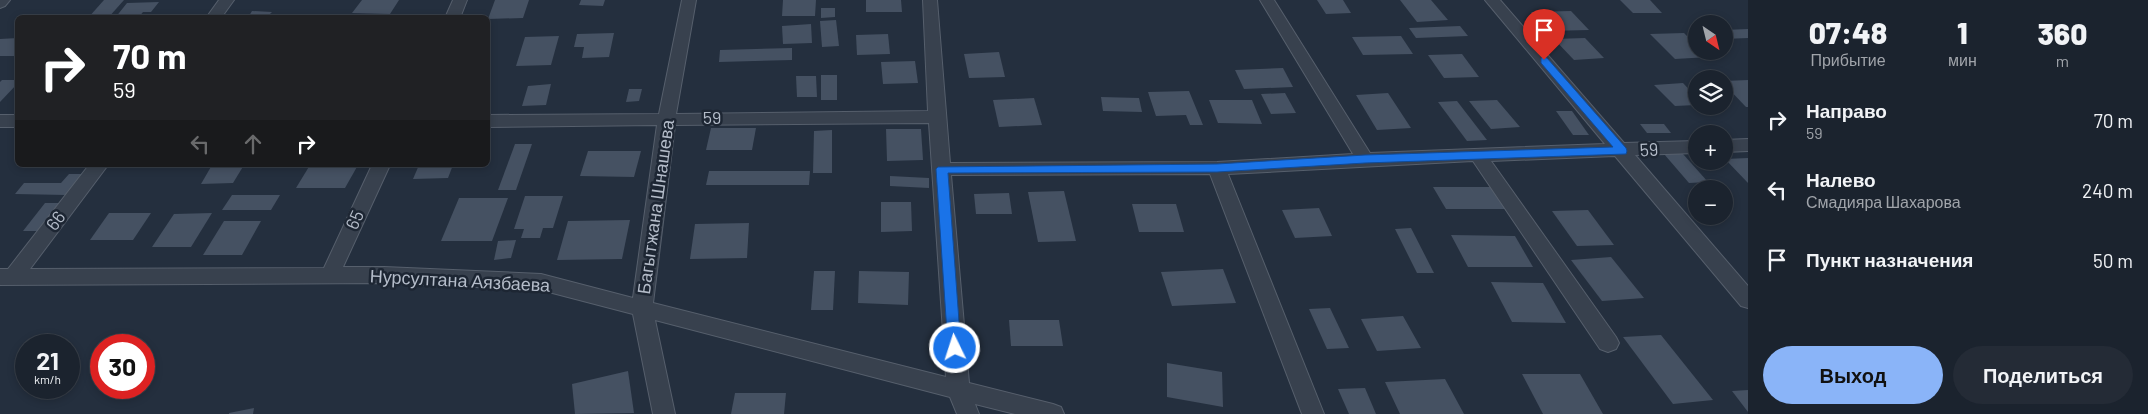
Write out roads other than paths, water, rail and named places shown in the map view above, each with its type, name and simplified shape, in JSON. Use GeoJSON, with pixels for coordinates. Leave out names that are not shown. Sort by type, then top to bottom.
{"type":"FeatureCollection","features":[{"type":"Feature","properties":{"kind":"street"},"geometry":{"type":"LineString","coordinates":[[0,3],[3,0]]}},
{"type":"Feature","properties":{"kind":"street"},"geometry":{"type":"LineString","coordinates":[[215,15],[227,0]]}},
{"type":"Feature","properties":{"kind":"street"},"geometry":{"type":"LineString","coordinates":[[453,15],[460,0]]}},
{"type":"Feature","properties":{"kind":"street","name":"Багытжана Шнашева"},"geometry":{"type":"LineString","coordinates":[[664,414],[642,308],[667,118],[689,0]]}},
{"type":"Feature","properties":{"kind":"street"},"geometry":{"type":"LineString","coordinates":[[930,0],[958,388],[968,414]]}},
{"type":"Feature","properties":{"kind":"street"},"geometry":{"type":"LineString","coordinates":[[1267,0],[1365,159]]}},
{"type":"Feature","properties":{"kind":"street"},"geometry":{"type":"LineString","coordinates":[[1492,0],[1748,300]]}},
{"type":"Feature","properties":{"kind":"street","name":"59"},"geometry":{"type":"LineString","coordinates":[[490,121],[937,117]]}},
{"type":"Feature","properties":{"kind":"street"},"geometry":{"type":"LineString","coordinates":[[0,121],[15,121]]}},
{"type":"Feature","properties":{"kind":"street"},"geometry":{"type":"LineString","coordinates":[[1733,146],[1748,145]]}},
{"type":"Feature","properties":{"kind":"street","name":"59"},"geometry":{"type":"LineString","coordinates":[[942,169],[1217,168],[1365,159],[1688,147]]}},
{"type":"Feature","properties":{"kind":"street"},"geometry":{"type":"LineString","coordinates":[[1478,156],[1608,343]]}},
{"type":"Feature","properties":{"kind":"street","name":"66"},"geometry":{"type":"LineString","coordinates":[[7,277],[96,167]]}},
{"type":"Feature","properties":{"kind":"street","name":"65"},"geometry":{"type":"LineString","coordinates":[[330,275],[380,167]]}},
{"type":"Feature","properties":{"kind":"street"},"geometry":{"type":"LineString","coordinates":[[1217,168],[1313,414]]}},
{"type":"Feature","properties":{"kind":"street","name":"Нурсултана Аязбаева"},"geometry":{"type":"LineString","coordinates":[[7,277],[384,275],[541,282],[1053,414]]}}]}
